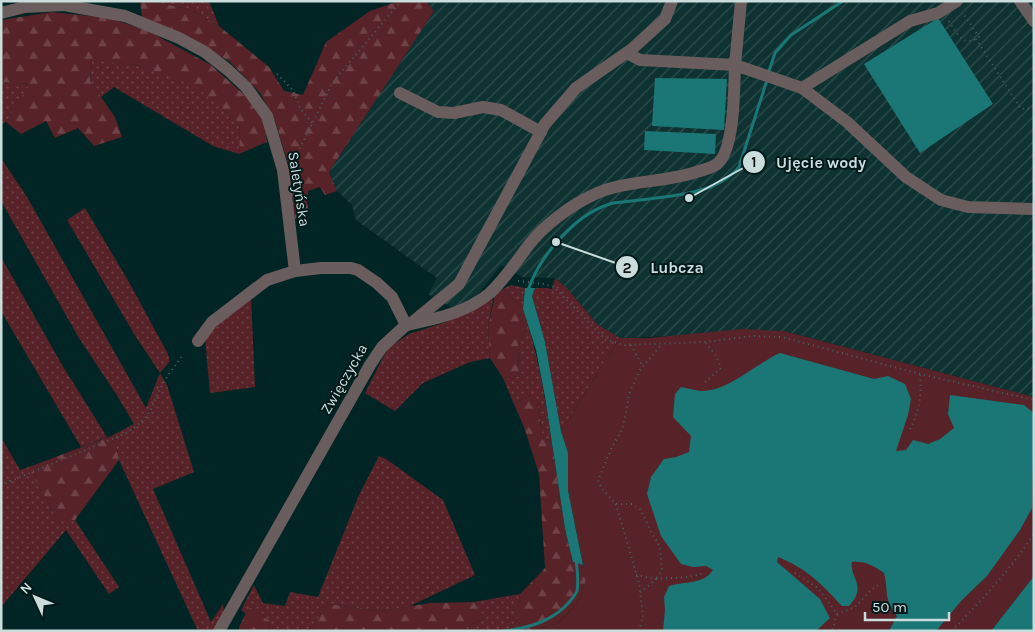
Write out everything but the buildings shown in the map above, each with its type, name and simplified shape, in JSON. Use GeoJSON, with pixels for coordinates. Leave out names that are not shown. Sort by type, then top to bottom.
{"type":"FeatureCollection","features":[{"type":"Feature","properties":{"kind":"street","name":"Zwięczycka"},"geometry":{"type":"LineString","coordinates":[[219,631],[382,347],[459,284],[545,124],[576,88],[627,53],[665,19],[672,1]]}},
{"type":"Feature","properties":{"kind":"street"},"geometry":{"type":"LineString","coordinates":[[198,341],[212,322],[267,280],[295,271],[321,268],[358,270],[377,283],[392,297],[408,325],[444,317],[476,302],[490,293],[529,244],[576,204],[595,194],[617,187],[683,177],[718,163],[726,153],[730,137],[741,1]]}},
{"type":"Feature","properties":{"kind":"street"},"geometry":{"type":"LineString","coordinates":[[1020,1],[1034,21]]}},
{"type":"Feature","properties":{"kind":"street"},"geometry":{"type":"LineString","coordinates":[[802,88],[910,21],[938,13],[956,2]]}},
{"type":"Feature","properties":{"kind":"street","name":"Saletyńska"},"geometry":{"type":"LineString","coordinates":[[1,13],[25,7],[45,5],[102,11],[136,20],[179,38],[205,52],[228,70],[268,116],[283,170],[295,271]]}},
{"type":"Feature","properties":{"kind":"street"},"geometry":{"type":"LineString","coordinates":[[627,53],[640,60],[735,65],[802,88],[847,122],[906,177],[941,200],[968,207],[1034,209]]}},
{"type":"Feature","properties":{"kind":"street"},"geometry":{"type":"LineString","coordinates":[[400,93],[438,112],[454,113],[483,108],[501,110],[541,132]]}},
{"type":"Feature","properties":{"kind":"path"},"geometry":{"type":"LineString","coordinates":[[283,170],[293,163],[333,82],[401,1]]}},
{"type":"Feature","properties":{"kind":"path"},"geometry":{"type":"LineString","coordinates":[[956,2],[979,37],[976,39]]}},
{"type":"Feature","properties":{"kind":"path"},"geometry":{"type":"LineString","coordinates":[[942,10],[962,39],[968,41],[976,39]]}},
{"type":"Feature","properties":{"kind":"path"},"geometry":{"type":"LineString","coordinates":[[976,39],[1022,110],[1034,108]]}},
{"type":"Feature","properties":{"kind":"path"},"geometry":{"type":"LineString","coordinates":[[277,74],[293,90],[300,108],[312,123]]}},
{"type":"Feature","properties":{"kind":"path"},"geometry":{"type":"LineString","coordinates":[[522,281],[554,287],[606,340],[625,346],[705,342],[752,336],[782,337],[920,374],[1034,400]]}},
{"type":"Feature","properties":{"kind":"path"},"geometry":{"type":"LineString","coordinates":[[705,342],[716,356],[721,368],[705,382]]}},
{"type":"Feature","properties":{"kind":"path"},"geometry":{"type":"LineString","coordinates":[[639,631],[643,616],[636,575],[616,504],[601,488],[598,480],[612,447],[623,428],[630,391],[643,367],[662,344]]}},
{"type":"Feature","properties":{"kind":"path"},"geometry":{"type":"LineString","coordinates":[[631,345],[643,367]]}},
{"type":"Feature","properties":{"kind":"path"},"geometry":{"type":"LineString","coordinates":[[1,485],[124,434],[139,425],[151,411],[164,381],[181,357]]}},
{"type":"Feature","properties":{"kind":"path"},"geometry":{"type":"LineString","coordinates":[[910,429],[917,416],[921,388],[920,374]]}},
{"type":"Feature","properties":{"kind":"path"},"geometry":{"type":"LineString","coordinates":[[616,504],[632,504],[641,510],[660,546],[662,570],[656,579],[640,593]]}},
{"type":"Feature","properties":{"kind":"path"},"geometry":{"type":"LineString","coordinates":[[952,631],[998,582],[1022,552],[1034,533]]}},
{"type":"Feature","properties":{"kind":"path"},"geometry":{"type":"LineString","coordinates":[[636,575],[656,579],[679,576],[692,577],[703,573]]}},
{"type":"Feature","properties":{"kind":"path"},"geometry":{"type":"LineString","coordinates":[[795,573],[818,588],[837,614]]}},
{"type":"Feature","properties":{"kind":"path"},"geometry":{"type":"LineString","coordinates":[[837,614],[855,607],[871,590],[880,584]]}},
{"type":"Feature","properties":{"kind":"path"},"geometry":{"type":"LineString","coordinates":[[832,631],[837,614]]}},
{"type":"Feature","properties":{"kind":"shaded area"},"geometry":{"type":"Polygon","coordinates":[[[426,1],[1034,1],[1034,397],[784,331],[620,338],[597,324],[567,288],[555,278],[522,277],[501,265],[476,297],[453,308],[428,294],[437,278],[356,220],[352,205],[337,191],[329,172],[434,11],[426,1]]]}},
{"type":"Feature","properties":{"kind":"green space"},"geometry":{"type":"Polygon","coordinates":[[[140,1],[189,9],[219,26],[269,67],[284,91],[303,95],[326,42],[370,11],[399,1],[426,1],[434,11],[329,172],[337,191],[325,195],[320,187],[308,191],[307,203],[309,212],[295,219],[288,163],[275,121],[260,93],[229,61],[195,42],[142,17],[140,1]]]}},
{"type":"Feature","properties":{"kind":"green space"},"geometry":{"type":"Polygon","coordinates":[[[150,1],[209,1],[219,26],[189,9],[150,1]]]}},
{"type":"Feature","properties":{"kind":"green space"},"geometry":{"type":"Polygon","coordinates":[[[52,12],[110,18],[150,32],[211,65],[248,98],[264,119],[267,142],[239,154],[240,124],[193,84],[136,65],[92,61],[90,81],[115,117],[122,137],[94,146],[78,128],[55,138],[46,121],[21,134],[6,122],[30,84],[1,82],[1,20],[52,12]]]}},
{"type":"Feature","properties":{"kind":"green space"},"geometry":{"type":"Polygon","coordinates":[[[92,60],[136,65],[193,83],[240,124],[239,154],[213,146],[114,87],[101,97],[90,81],[92,60]]]}},
{"type":"Feature","properties":{"kind":"green space"},"geometry":{"type":"Polygon","coordinates":[[[1,82],[31,84],[6,122],[1,124],[1,82]]]}},
{"type":"Feature","properties":{"kind":"green space"},"geometry":{"type":"Polygon","coordinates":[[[1,158],[27,197],[146,408],[160,373],[167,385],[194,472],[153,489],[211,622],[223,604],[224,611],[212,631],[198,631],[119,460],[111,436],[134,424],[79,338],[1,201],[1,158]]]}},
{"type":"Feature","properties":{"kind":"green space"},"geometry":{"type":"Polygon","coordinates":[[[85,208],[130,284],[168,354],[170,361],[160,373],[136,337],[67,220],[85,208]]]}},
{"type":"Feature","properties":{"kind":"green space"},"geometry":{"type":"Polygon","coordinates":[[[1,257],[62,365],[107,437],[81,447],[1,311],[1,257]]]}},
{"type":"Feature","properties":{"kind":"green space"},"geometry":{"type":"Polygon","coordinates":[[[555,278],[567,288],[597,324],[620,338],[561,431],[545,342],[532,296],[535,288],[552,289],[555,278]]]}},
{"type":"Feature","properties":{"kind":"green space"},"geometry":{"type":"Polygon","coordinates":[[[511,285],[525,288],[523,309],[503,289],[511,285]]]}},
{"type":"Feature","properties":{"kind":"green space"},"geometry":{"type":"Polygon","coordinates":[[[503,289],[523,309],[528,325],[518,345],[519,376],[503,378],[490,358],[488,328],[495,294],[503,289]]]}},
{"type":"Feature","properties":{"kind":"green space"},"geometry":{"type":"Polygon","coordinates":[[[251,297],[255,387],[210,393],[205,338],[214,327],[251,297]]]}},
{"type":"Feature","properties":{"kind":"green space"},"geometry":{"type":"Polygon","coordinates":[[[493,299],[488,328],[490,358],[470,362],[423,383],[395,411],[365,393],[388,348],[409,334],[446,322],[493,299]]]}},
{"type":"Feature","properties":{"kind":"green space"},"geometry":{"type":"Polygon","coordinates":[[[528,325],[539,369],[552,444],[542,435],[537,400],[529,395],[514,404],[503,378],[519,376],[518,345],[528,325]]]}},
{"type":"Feature","properties":{"kind":"green space"},"geometry":{"type":"Polygon","coordinates":[[[742,329],[784,331],[1034,397],[1034,576],[991,631],[529,631],[558,623],[577,603],[586,580],[568,490],[568,453],[561,431],[620,338],[648,338],[742,329]]]}},
{"type":"Feature","properties":{"kind":"green space"},"geometry":{"type":"Polygon","coordinates":[[[529,395],[537,400],[542,435],[552,444],[565,529],[573,562],[583,565],[628,448],[586,581],[577,603],[558,623],[529,631],[522,631],[516,612],[520,594],[545,568],[539,474],[524,427],[514,404],[529,395]]]}},
{"type":"Feature","properties":{"kind":"green space"},"geometry":{"type":"Polygon","coordinates":[[[111,436],[119,460],[75,520],[58,520],[35,480],[37,464],[111,436]]]}},
{"type":"Feature","properties":{"kind":"green space"},"geometry":{"type":"Polygon","coordinates":[[[1,437],[20,470],[37,464],[35,480],[58,520],[75,520],[119,587],[109,594],[66,530],[1,607],[1,437]]]}},
{"type":"Feature","properties":{"kind":"green space"},"geometry":{"type":"Polygon","coordinates":[[[379,456],[443,500],[475,575],[408,607],[380,611],[328,604],[312,631],[269,631],[270,621],[249,608],[246,614],[241,610],[254,585],[263,603],[285,606],[290,592],[318,597],[359,495],[379,456]]]}},
{"type":"Feature","properties":{"kind":"green space"},"geometry":{"type":"Polygon","coordinates":[[[520,594],[516,612],[522,631],[459,631],[485,618],[474,602],[520,594]]]}},
{"type":"Feature","properties":{"kind":"green space"},"geometry":{"type":"Polygon","coordinates":[[[474,602],[485,618],[459,631],[312,631],[328,604],[380,611],[430,603],[474,602]]]}},
{"type":"Feature","properties":{"kind":"green space"},"geometry":{"type":"Polygon","coordinates":[[[249,607],[270,621],[269,631],[239,631],[239,627],[249,607]]]}},
{"type":"Feature","properties":{"kind":"water"},"geometry":{"type":"Polygon","coordinates":[[[938,18],[993,104],[920,153],[864,64],[938,18]]]}},
{"type":"Feature","properties":{"kind":"water"},"geometry":{"type":"Polygon","coordinates":[[[655,78],[727,79],[724,130],[652,126],[655,78]]]}},
{"type":"Feature","properties":{"kind":"water"},"geometry":{"type":"Polygon","coordinates":[[[645,131],[716,134],[715,154],[644,150],[645,131]]]}},
{"type":"Feature","properties":{"kind":"water"},"geometry":{"type":"Polygon","coordinates":[[[525,288],[535,288],[532,296],[545,342],[561,431],[568,453],[568,490],[583,565],[573,562],[565,529],[545,397],[536,350],[523,309],[525,288]]]}},
{"type":"Feature","properties":{"kind":"water"},"geometry":{"type":"Polygon","coordinates":[[[780,353],[874,379],[888,376],[905,384],[911,399],[908,415],[896,451],[906,450],[913,440],[928,444],[940,439],[954,428],[948,414],[950,395],[1024,405],[1034,413],[1032,508],[1020,530],[987,576],[962,600],[936,631],[889,631],[897,616],[888,600],[884,573],[873,566],[861,562],[852,562],[853,573],[858,587],[857,593],[849,606],[842,606],[806,572],[778,557],[777,562],[820,599],[830,618],[816,631],[663,631],[664,597],[669,586],[699,580],[709,575],[713,570],[706,566],[693,567],[681,564],[661,536],[647,494],[651,477],[664,459],[689,452],[691,436],[673,417],[675,394],[681,387],[700,391],[721,387],[780,353]]]}},
{"type":"Feature","properties":{"kind":"water"},"geometry":{"type":"Polygon","coordinates":[[[1034,576],[1034,631],[991,631],[1034,576]]]}},
{"type":"Feature","properties":{"kind":"waterway"},"geometry":{"type":"LineString","coordinates":[[768,74],[775,53],[791,35],[843,1]]}},
{"type":"Feature","properties":{"kind":"waterway"},"geometry":{"type":"LineString","coordinates":[[528,290],[533,277],[560,238],[571,227],[597,209],[615,203],[690,193],[717,184],[729,177],[739,167],[767,80]]}},
{"type":"Feature","properties":{"kind":"waterway"},"geometry":{"type":"LineString","coordinates":[[504,631],[523,628],[540,622],[564,607],[577,591],[576,559]]}},
{"type":"Feature","properties":{"kind":"place","name":"Ujęcie wody"},"geometry":{"type":"Point","coordinates":[689,198]}},
{"type":"Feature","properties":{"kind":"place","name":"Lubcza"},"geometry":{"type":"Point","coordinates":[556,242]}}]}
